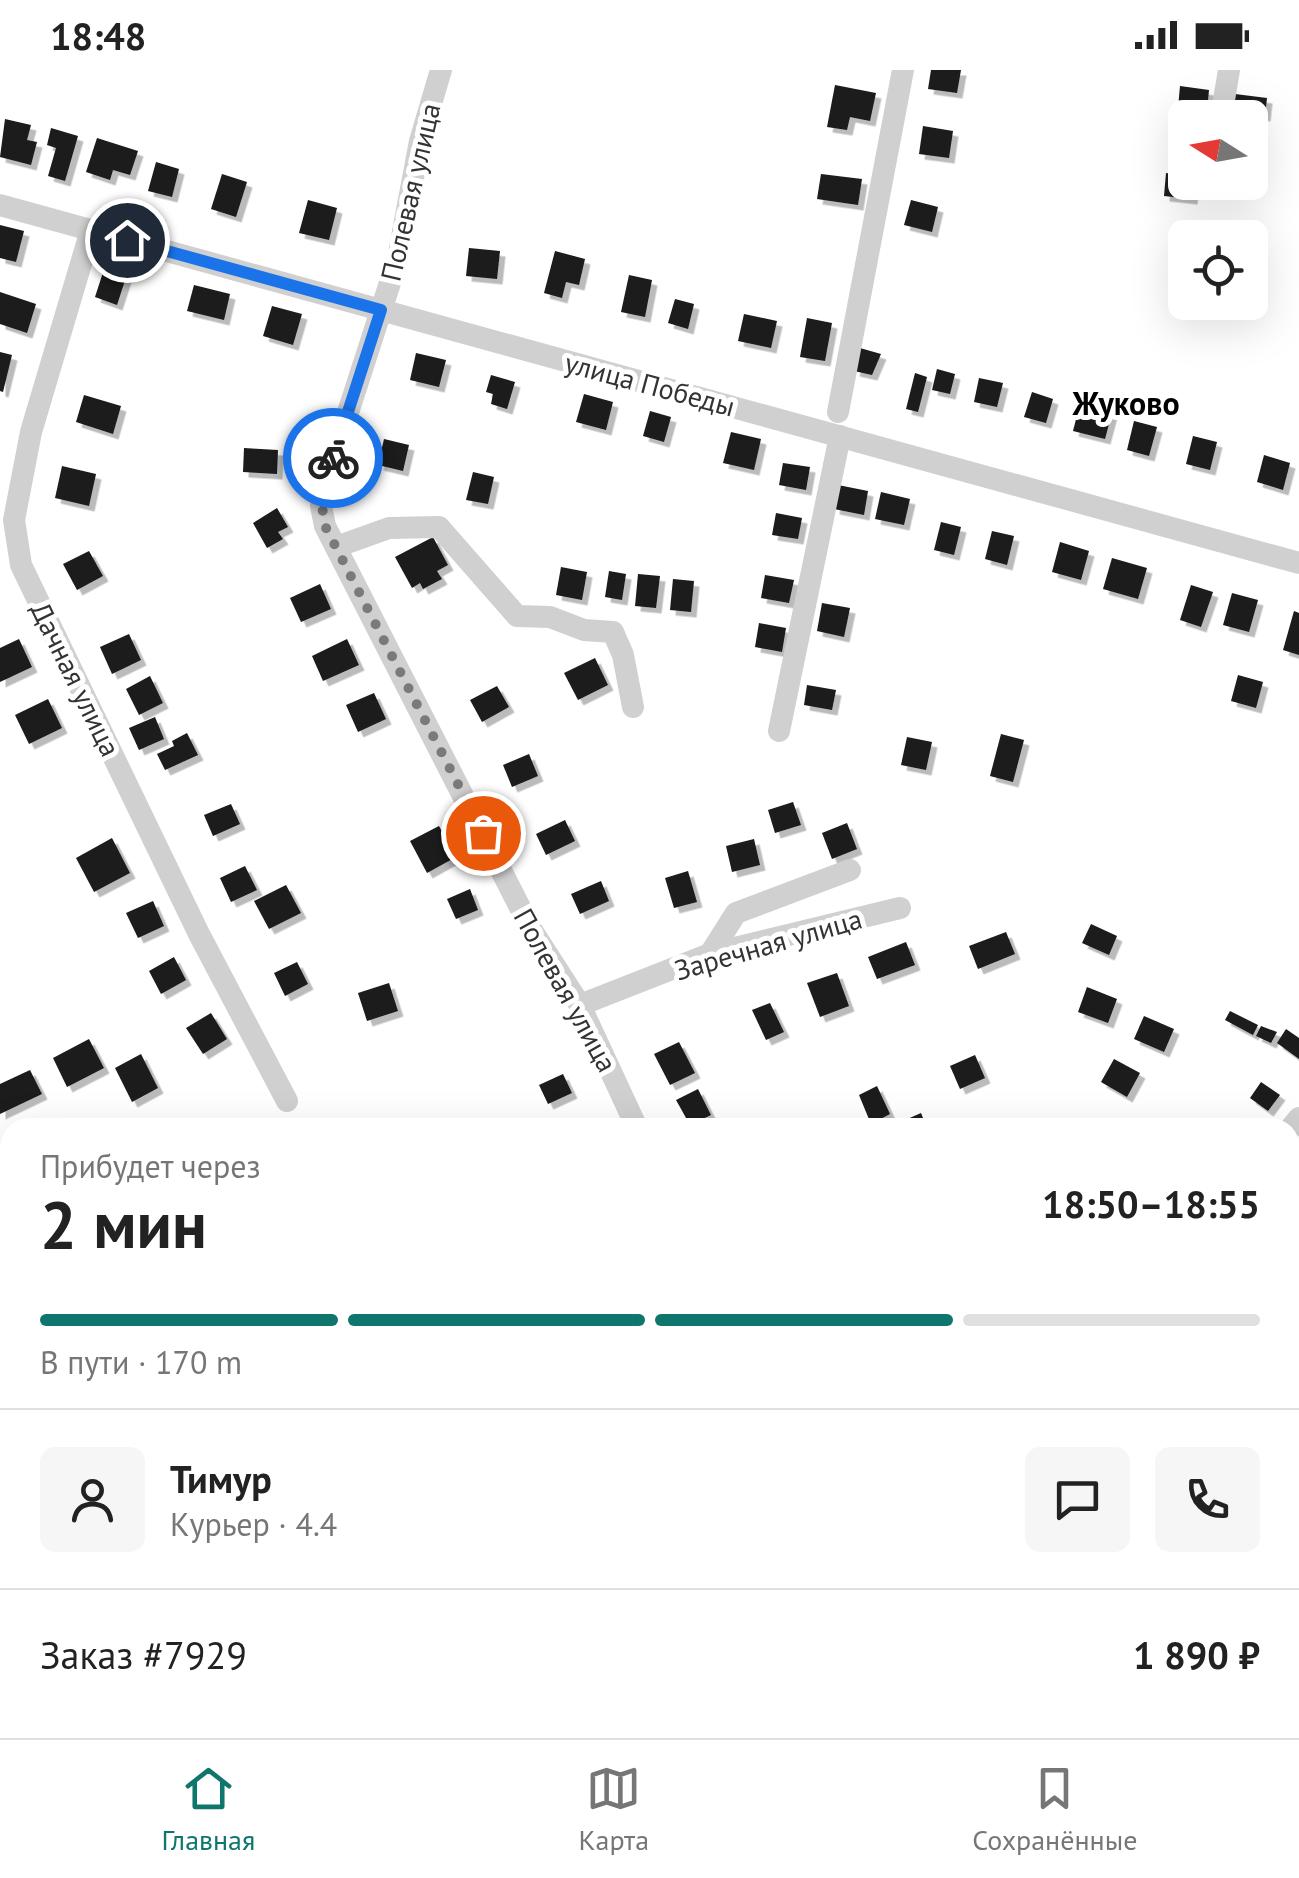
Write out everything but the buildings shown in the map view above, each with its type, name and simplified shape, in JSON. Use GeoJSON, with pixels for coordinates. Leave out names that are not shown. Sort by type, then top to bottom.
{"type":"FeatureCollection","features":[{"type":"Feature","properties":{"kind":"street","name":"Полевая улица"},"geometry":{"type":"LineString","coordinates":[[440,70],[420,141],[398,258],[331,466],[322,506],[325,526],[531,929],[580,1005],[632,1118]]}},
{"type":"Feature","properties":{"kind":"street"},"geometry":{"type":"LineString","coordinates":[[779,730],[904,70]]}},
{"type":"Feature","properties":{"kind":"street"},"geometry":{"type":"LineString","coordinates":[[1224,100],[1229,70]]}},
{"type":"Feature","properties":{"kind":"street","name":"улица Победы"},"geometry":{"type":"LineString","coordinates":[[0,205],[381,310],[839,424],[1299,562]]}},
{"type":"Feature","properties":{"kind":"street","name":"Дачная улица"},"geometry":{"type":"LineString","coordinates":[[91,230],[32,432],[14,520],[21,565],[198,934],[287,1101]]}},
{"type":"Feature","properties":{"kind":"street"},"geometry":{"type":"LineString","coordinates":[[336,546],[389,528],[439,527],[517,616],[550,618],[584,630],[613,632],[623,655],[633,706]]}},
{"type":"Feature","properties":{"kind":"street"},"geometry":{"type":"LineString","coordinates":[[710,954],[736,913],[850,870]]}},
{"type":"Feature","properties":{"kind":"street","name":"Заречная улица"},"geometry":{"type":"LineString","coordinates":[[580,1005],[710,954],[900,908]]}},
{"type":"Feature","properties":{"kind":"way so far"},"geometry":{"type":"LineString","coordinates":[[333,458],[322,506],[325,526],[483,833]]}},
{"type":"Feature","properties":{"kind":"district","name":"Жуково"},"geometry":{"type":"Point","coordinates":[1126,403]}},
{"type":"Feature","properties":{"kind":"route"},"geometry":{"type":"LineString","coordinates":[[127,240],[381,310],[333,458]]}}]}
